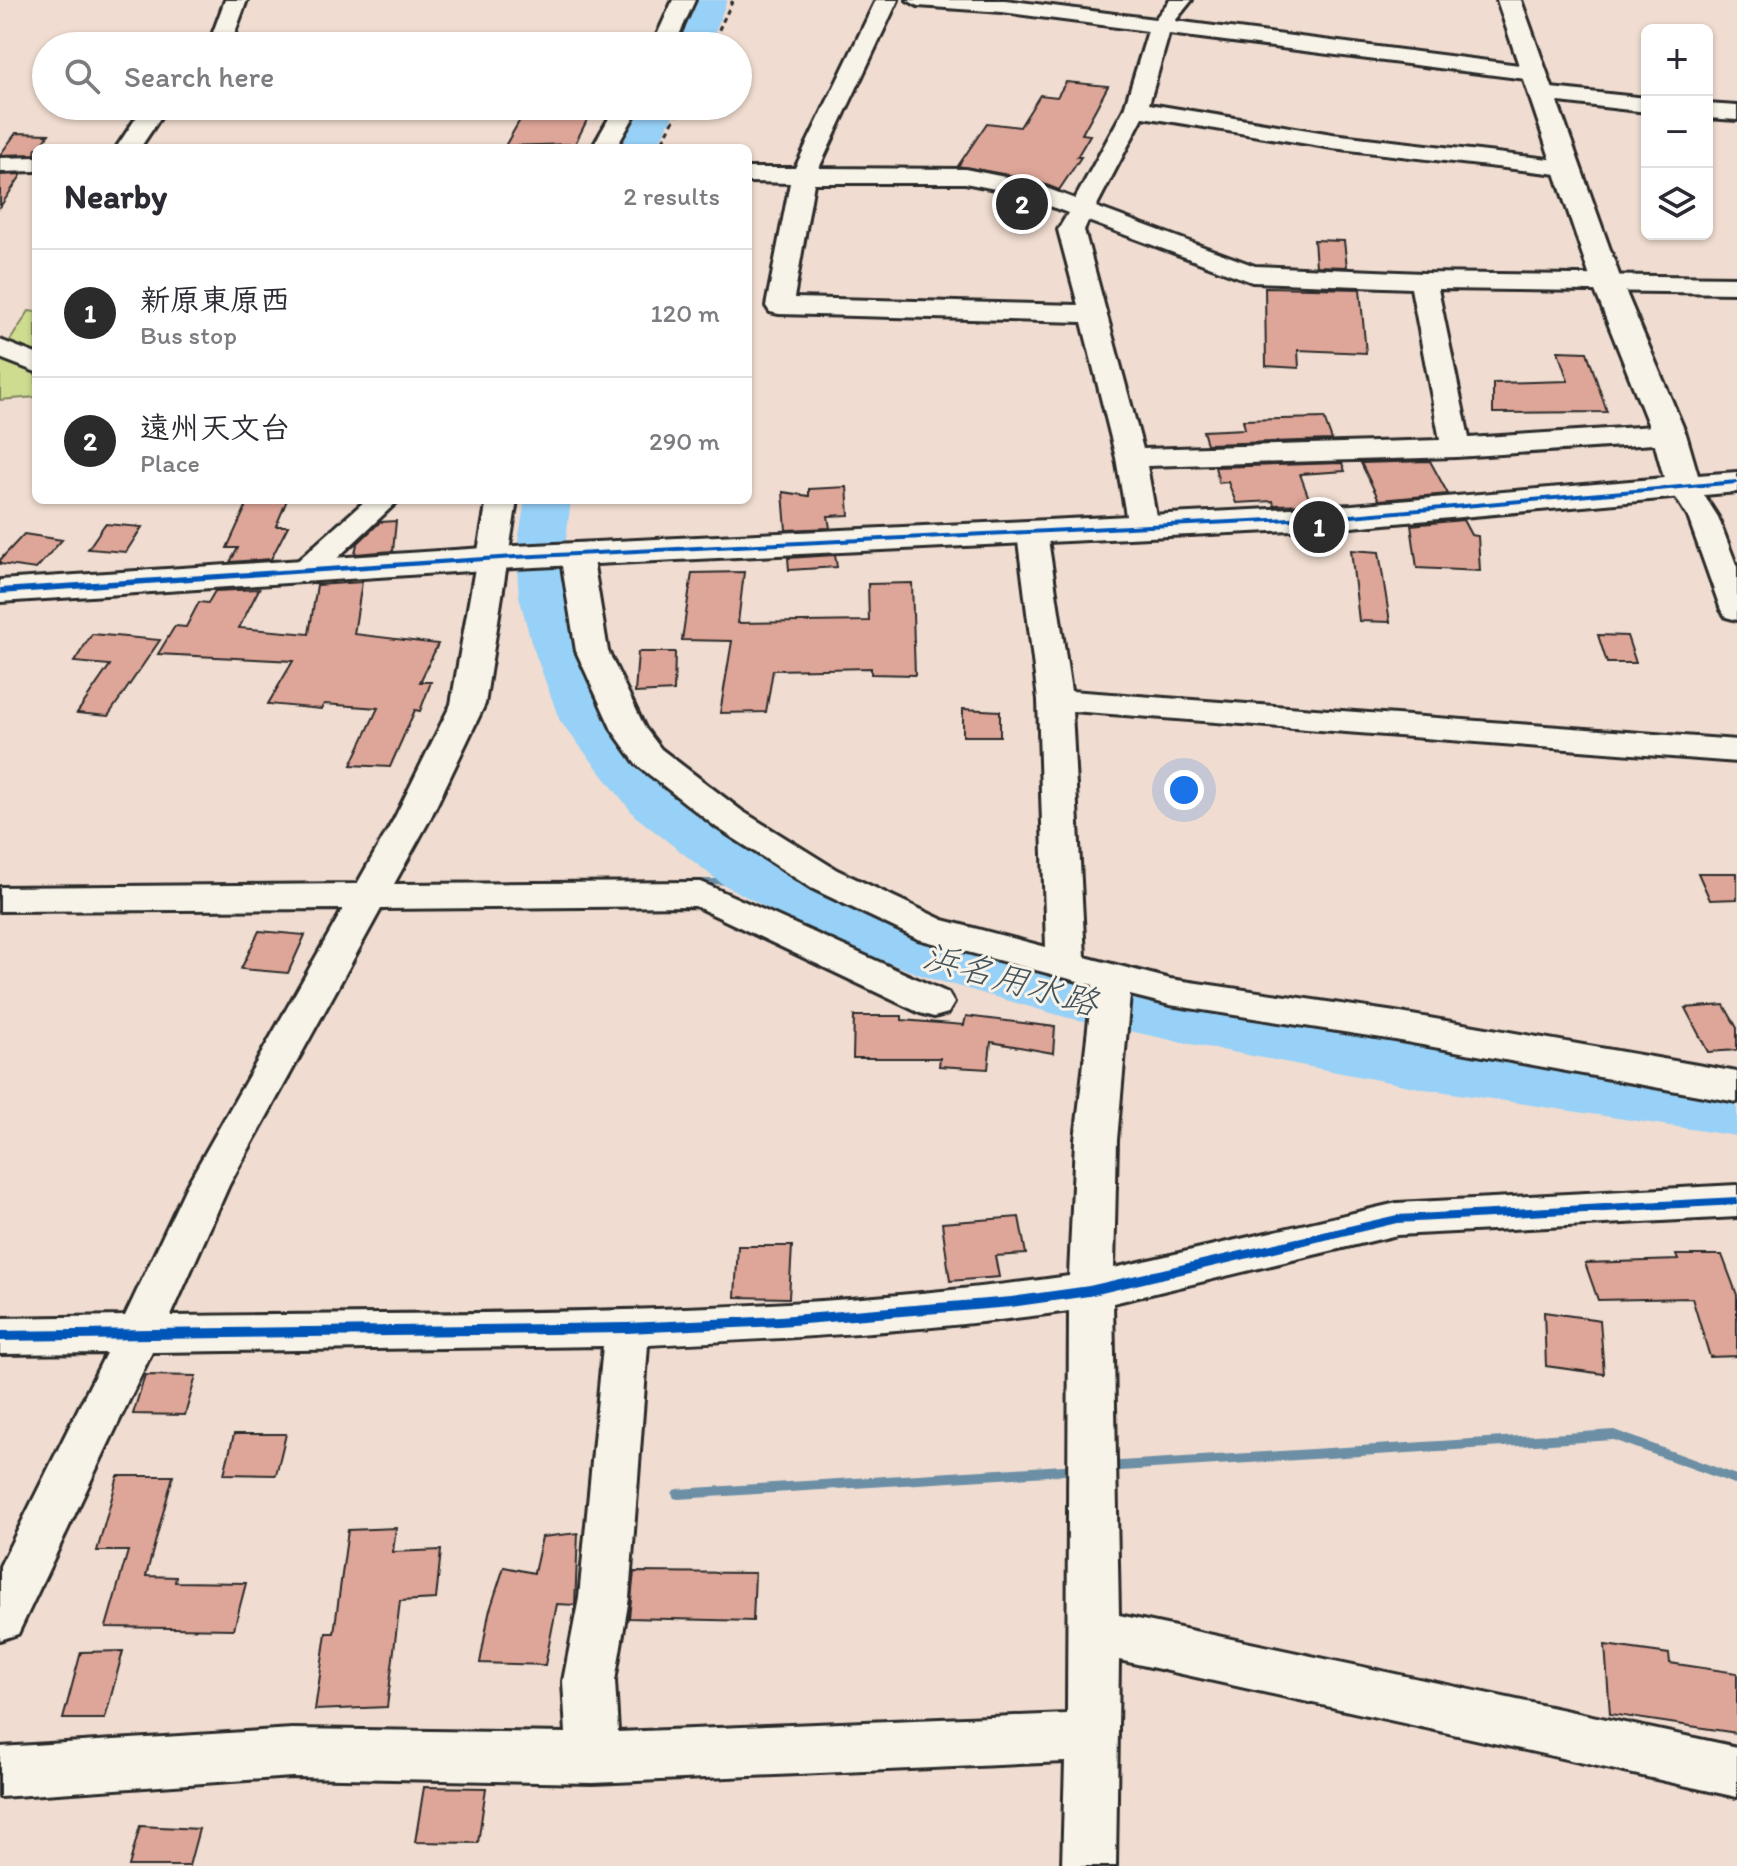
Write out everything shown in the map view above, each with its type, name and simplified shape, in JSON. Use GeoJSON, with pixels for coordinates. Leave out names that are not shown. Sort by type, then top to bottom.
{"type":"FeatureCollection","features":[{"type":"Feature","properties":{"kind":"street"},"geometry":{"type":"LineString","coordinates":[[224,32],[236,0]]}},
{"type":"Feature","properties":{"kind":"street"},"geometry":{"type":"LineString","coordinates":[[669,32],[684,0]]}},
{"type":"Feature","properties":{"kind":"street"},"geometry":{"type":"LineString","coordinates":[[887,0],[803,176],[779,306],[1095,314]]}},
{"type":"Feature","properties":{"kind":"street"},"geometry":{"type":"LineString","coordinates":[[918,0],[1002,6],[1161,25],[1537,84],[1641,104]]}},
{"type":"Feature","properties":{"kind":"street"},"geometry":{"type":"LineString","coordinates":[[1143,527],[1131,458],[1071,230],[1136,109],[1161,25],[1181,0]]}},
{"type":"Feature","properties":{"kind":"street"},"geometry":{"type":"LineString","coordinates":[[1509,0],[1607,283],[1669,434],[1684,487],[1703,517],[1737,610]]}},
{"type":"Feature","properties":{"kind":"street"},"geometry":{"type":"LineString","coordinates":[[1136,109],[1332,141],[1566,168]]}},
{"type":"Feature","properties":{"kind":"street"},"geometry":{"type":"LineString","coordinates":[[1713,111],[1737,113]]}},
{"type":"Feature","properties":{"kind":"street"},"geometry":{"type":"LineString","coordinates":[[131,144],[147,120]]}},
{"type":"Feature","properties":{"kind":"street"},"geometry":{"type":"LineString","coordinates":[[606,144],[620,120]]}},
{"type":"Feature","properties":{"kind":"street"},"geometry":{"type":"LineString","coordinates":[[0,165],[32,164]]}},
{"type":"Feature","properties":{"kind":"street"},"geometry":{"type":"LineString","coordinates":[[752,175],[965,176],[1021,187],[1252,274],[1423,281],[1737,285]]}},
{"type":"Feature","properties":{"kind":"street"},"geometry":{"type":"LineString","coordinates":[[1423,281],[1456,448]]}},
{"type":"Feature","properties":{"kind":"street"},"geometry":{"type":"LineString","coordinates":[[0,348],[32,362]]}},
{"type":"Feature","properties":{"kind":"street"},"geometry":{"type":"LineString","coordinates":[[1131,458],[1456,448],[1669,434]]}},
{"type":"Feature","properties":{"kind":"street"},"geometry":{"type":"LineString","coordinates":[[0,591],[503,558],[1352,516],[1737,482]]}},
{"type":"Feature","properties":{"kind":"street"},"geometry":{"type":"LineString","coordinates":[[305,571],[380,504]]}},
{"type":"Feature","properties":{"kind":"street"},"geometry":{"type":"LineString","coordinates":[[0,1618],[137,1335],[154,1306],[208,1185],[373,887],[468,704],[503,558],[502,504]]}},
{"type":"Feature","properties":{"kind":"street"},"geometry":{"type":"LineString","coordinates":[[1032,533],[1055,700],[1066,965]]}},
{"type":"Feature","properties":{"kind":"street"},"geometry":{"type":"LineString","coordinates":[[576,554],[592,651],[629,730],[649,757],[729,819],[824,879],[931,930],[1066,965],[1109,1003]]}},
{"type":"Feature","properties":{"kind":"street"},"geometry":{"type":"LineString","coordinates":[[1055,700],[1737,751]]}},
{"type":"Feature","properties":{"kind":"street"},"geometry":{"type":"LineString","coordinates":[[0,899],[373,887],[701,894],[934,1003]]}},
{"type":"Feature","properties":{"kind":"street"},"geometry":{"type":"LineString","coordinates":[[1109,1003],[1170,992],[1395,1026],[1737,1087]]}},
{"type":"Feature","properties":{"kind":"street"},"geometry":{"type":"LineString","coordinates":[[1089,1866],[1094,1632],[1089,1291],[1109,1003]]}},
{"type":"Feature","properties":{"kind":"street"},"geometry":{"type":"LineString","coordinates":[[0,1336],[627,1328],[796,1320],[1011,1302],[1089,1291],[1397,1219],[1737,1201]]}},
{"type":"Feature","properties":{"kind":"street"},"geometry":{"type":"LineString","coordinates":[[593,1758],[589,1681],[604,1598],[627,1328]]}},
{"type":"Feature","properties":{"kind":"street"},"geometry":{"type":"LineString","coordinates":[[1094,1632],[1737,1772]]}},
{"type":"Feature","properties":{"kind":"street"},"geometry":{"type":"LineString","coordinates":[[0,1772],[292,1753],[593,1758],[1092,1737]]}},
{"type":"Feature","properties":{"kind":"path"},"geometry":{"type":"LineString","coordinates":[[718,32],[733,0]]}},
{"type":"Feature","properties":{"kind":"path"},"geometry":{"type":"LineString","coordinates":[[661,144],[674,120]]}},
{"type":"Feature","properties":{"kind":"green space"},"geometry":{"type":"Polygon","coordinates":[[[29,311],[32,311],[32,397],[0,400],[0,356],[29,311]]]}},
{"type":"Feature","properties":{"kind":"building"},"geometry":{"type":"Polygon","coordinates":[[[1066,82],[1108,86],[1082,134],[1090,135],[1077,157],[1081,157],[1059,190],[1031,179],[958,166],[987,123],[1020,127],[1040,95],[1057,97],[1066,82]]]}},
{"type":"Feature","properties":{"kind":"building"},"geometry":{"type":"Polygon","coordinates":[[[520,120],[587,120],[575,144],[506,144],[520,120]]]}},
{"type":"Feature","properties":{"kind":"building"},"geometry":{"type":"Polygon","coordinates":[[[16,133],[49,134],[42,144],[32,144],[32,154],[0,155],[16,133]]]}},
{"type":"Feature","properties":{"kind":"building"},"geometry":{"type":"Polygon","coordinates":[[[22,174],[0,207],[0,175],[22,174]]]}},
{"type":"Feature","properties":{"kind":"building"},"geometry":{"type":"Polygon","coordinates":[[[1004,194],[1037,204],[1039,208],[1010,210],[1004,194]]]}},
{"type":"Feature","properties":{"kind":"building"},"geometry":{"type":"Polygon","coordinates":[[[1314,240],[1344,241],[1347,267],[1316,266],[1314,240]]]}},
{"type":"Feature","properties":{"kind":"building"},"geometry":{"type":"Polygon","coordinates":[[[1265,287],[1360,289],[1366,353],[1298,350],[1299,368],[1266,366],[1265,287]]]}},
{"type":"Feature","properties":{"kind":"building"},"geometry":{"type":"Polygon","coordinates":[[[1558,351],[1587,352],[1607,412],[1493,413],[1493,383],[1568,381],[1558,351]]]}},
{"type":"Feature","properties":{"kind":"building"},"geometry":{"type":"Polygon","coordinates":[[[1324,418],[1332,440],[1207,444],[1203,431],[1245,429],[1243,420],[1324,418]]]}},
{"type":"Feature","properties":{"kind":"building"},"geometry":{"type":"Polygon","coordinates":[[[1430,461],[1448,494],[1379,500],[1361,463],[1430,461]]]}},
{"type":"Feature","properties":{"kind":"building"},"geometry":{"type":"Polygon","coordinates":[[[1342,463],[1345,471],[1300,474],[1311,504],[1274,505],[1273,501],[1236,503],[1228,482],[1219,483],[1215,467],[1342,463]]]}},
{"type":"Feature","properties":{"kind":"building"},"geometry":{"type":"Polygon","coordinates":[[[847,487],[849,515],[828,516],[830,528],[786,530],[783,492],[809,496],[809,489],[847,487]]]}},
{"type":"Feature","properties":{"kind":"building"},"geometry":{"type":"Polygon","coordinates":[[[247,504],[285,504],[276,526],[288,526],[271,559],[230,562],[238,548],[227,548],[247,504]]]}},
{"type":"Feature","properties":{"kind":"building"},"geometry":{"type":"Polygon","coordinates":[[[1463,520],[1471,535],[1478,536],[1480,571],[1417,568],[1411,525],[1463,520]]]}},
{"type":"Feature","properties":{"kind":"building"},"geometry":{"type":"Polygon","coordinates":[[[396,521],[393,551],[355,554],[357,544],[380,522],[396,521]]]}},
{"type":"Feature","properties":{"kind":"building"},"geometry":{"type":"Polygon","coordinates":[[[105,524],[142,527],[126,552],[88,549],[105,524]]]}},
{"type":"Feature","properties":{"kind":"building"},"geometry":{"type":"Polygon","coordinates":[[[24,534],[62,540],[36,569],[0,564],[0,560],[24,534]]]}},
{"type":"Feature","properties":{"kind":"building"},"geometry":{"type":"Polygon","coordinates":[[[1351,550],[1379,552],[1390,622],[1359,621],[1351,550]]]}},
{"type":"Feature","properties":{"kind":"building"},"geometry":{"type":"Polygon","coordinates":[[[835,555],[837,567],[789,570],[788,558],[835,555]]]}},
{"type":"Feature","properties":{"kind":"building"},"geometry":{"type":"Polygon","coordinates":[[[744,572],[738,623],[869,621],[868,584],[912,583],[915,675],[871,674],[871,668],[773,670],[766,712],[720,713],[732,641],[682,640],[692,573],[744,572]]]}},
{"type":"Feature","properties":{"kind":"building"},"geometry":{"type":"Polygon","coordinates":[[[362,582],[354,634],[438,644],[420,682],[431,682],[420,711],[415,710],[390,767],[351,765],[378,708],[324,704],[321,709],[268,704],[293,661],[158,654],[175,626],[186,627],[199,602],[208,603],[215,591],[259,589],[239,628],[309,634],[317,585],[362,582]]]}},
{"type":"Feature","properties":{"kind":"building"},"geometry":{"type":"Polygon","coordinates":[[[92,634],[160,640],[108,716],[77,713],[110,665],[74,662],[92,634]]]}},
{"type":"Feature","properties":{"kind":"building"},"geometry":{"type":"Polygon","coordinates":[[[1598,635],[1627,636],[1636,663],[1607,663],[1598,635]]]}},
{"type":"Feature","properties":{"kind":"building"},"geometry":{"type":"Polygon","coordinates":[[[638,652],[675,652],[674,691],[635,693],[638,652]]]}},
{"type":"Feature","properties":{"kind":"building"},"geometry":{"type":"Polygon","coordinates":[[[963,709],[1000,711],[1000,736],[963,736],[963,709]]]}},
{"type":"Feature","properties":{"kind":"building"},"geometry":{"type":"Polygon","coordinates":[[[1698,873],[1737,873],[1737,899],[1710,900],[1698,873]]]}},
{"type":"Feature","properties":{"kind":"building"},"geometry":{"type":"Polygon","coordinates":[[[259,931],[305,935],[288,973],[241,969],[259,931]]]}},
{"type":"Feature","properties":{"kind":"building"},"geometry":{"type":"Polygon","coordinates":[[[1724,1005],[1737,1028],[1737,1050],[1708,1052],[1685,1008],[1724,1005]]]}},
{"type":"Feature","properties":{"kind":"building"},"geometry":{"type":"Polygon","coordinates":[[[854,1016],[902,1016],[902,1020],[964,1025],[966,1016],[1055,1027],[1053,1053],[991,1042],[988,1069],[939,1066],[940,1058],[853,1058],[854,1016]]]}},
{"type":"Feature","properties":{"kind":"building"},"geometry":{"type":"Polygon","coordinates":[[[1019,1217],[1026,1254],[995,1256],[999,1277],[950,1281],[942,1223],[1019,1217]]]}},
{"type":"Feature","properties":{"kind":"building"},"geometry":{"type":"Polygon","coordinates":[[[738,1246],[792,1246],[789,1298],[735,1297],[738,1246]]]}},
{"type":"Feature","properties":{"kind":"building"},"geometry":{"type":"Polygon","coordinates":[[[1676,1255],[1722,1255],[1737,1295],[1737,1356],[1710,1357],[1692,1298],[1598,1300],[1585,1263],[1678,1260],[1676,1255]]]}},
{"type":"Feature","properties":{"kind":"building"},"geometry":{"type":"Polygon","coordinates":[[[1544,1312],[1600,1320],[1604,1374],[1546,1366],[1544,1312]]]}},
{"type":"Feature","properties":{"kind":"building"},"geometry":{"type":"Polygon","coordinates":[[[145,1375],[196,1376],[185,1415],[133,1414],[145,1375]]]}},
{"type":"Feature","properties":{"kind":"building"},"geometry":{"type":"Polygon","coordinates":[[[234,1434],[286,1434],[276,1475],[224,1474],[234,1434]]]}},
{"type":"Feature","properties":{"kind":"building"},"geometry":{"type":"Polygon","coordinates":[[[118,1476],[173,1476],[146,1576],[176,1577],[175,1582],[246,1583],[234,1629],[106,1627],[128,1551],[97,1551],[118,1476]]]}},
{"type":"Feature","properties":{"kind":"building"},"geometry":{"type":"Polygon","coordinates":[[[396,1528],[393,1552],[441,1550],[436,1599],[400,1601],[387,1707],[315,1710],[326,1633],[334,1633],[348,1530],[396,1528]]]}},
{"type":"Feature","properties":{"kind":"building"},"geometry":{"type":"Polygon","coordinates":[[[578,1533],[575,1605],[557,1604],[545,1665],[480,1663],[489,1613],[504,1567],[534,1573],[542,1537],[578,1533]]]}},
{"type":"Feature","properties":{"kind":"building"},"geometry":{"type":"Polygon","coordinates":[[[634,1572],[755,1573],[753,1621],[629,1618],[634,1572]]]}},
{"type":"Feature","properties":{"kind":"building"},"geometry":{"type":"Polygon","coordinates":[[[1605,1645],[1669,1654],[1670,1663],[1737,1673],[1737,1733],[1610,1714],[1605,1645]]]}},
{"type":"Feature","properties":{"kind":"building"},"geometry":{"type":"Polygon","coordinates":[[[123,1651],[105,1719],[63,1719],[81,1652],[123,1651]]]}},
{"type":"Feature","properties":{"kind":"building"},"geometry":{"type":"Polygon","coordinates":[[[424,1787],[486,1788],[478,1843],[415,1842],[424,1787]]]}},
{"type":"Feature","properties":{"kind":"building"},"geometry":{"type":"Polygon","coordinates":[[[140,1826],[199,1829],[189,1866],[129,1866],[140,1826]]]}},
{"type":"Feature","properties":{"kind":"waterway","name":"浜名用水路"},"geometry":{"type":"LineString","coordinates":[[698,32],[711,0]]}},
{"type":"Feature","properties":{"kind":"waterway","name":"浜名用水路"},"geometry":{"type":"LineString","coordinates":[[640,144],[653,120]]}},
{"type":"Feature","properties":{"kind":"waterway","name":"浜名用水路"},"geometry":{"type":"LineString","coordinates":[[547,504],[540,554],[543,596],[576,701],[586,721],[654,804],[741,870],[841,923],[950,964],[1065,996],[1180,1021],[1425,1067],[1737,1113]]}},
{"type":"Feature","properties":{"kind":"waterway"},"geometry":{"type":"LineString","coordinates":[[690,882],[756,882]]}},
{"type":"Feature","properties":{"kind":"waterway"},"geometry":{"type":"LineString","coordinates":[[1104,1467],[1614,1435],[1737,1480]]}},
{"type":"Feature","properties":{"kind":"waterway"},"geometry":{"type":"LineString","coordinates":[[678,1494],[1080,1469]]}},
{"type":"Feature","properties":{"kind":"cycle path"},"geometry":{"type":"LineString","coordinates":[[0,591],[515,557],[1352,516],[1737,482]]}},
{"type":"Feature","properties":{"kind":"cycle path"},"geometry":{"type":"LineString","coordinates":[[0,1336],[627,1328],[780,1321],[1011,1302],[1089,1291],[1397,1219],[1737,1201]]}},
{"type":"Feature","properties":{"kind":"place","name":"遠州天文台"},"geometry":{"type":"Point","coordinates":[1022,204]}},
{"type":"Feature","properties":{"kind":"place","name":"新原東原西"},"geometry":{"type":"Point","coordinates":[1319,527]}}]}
